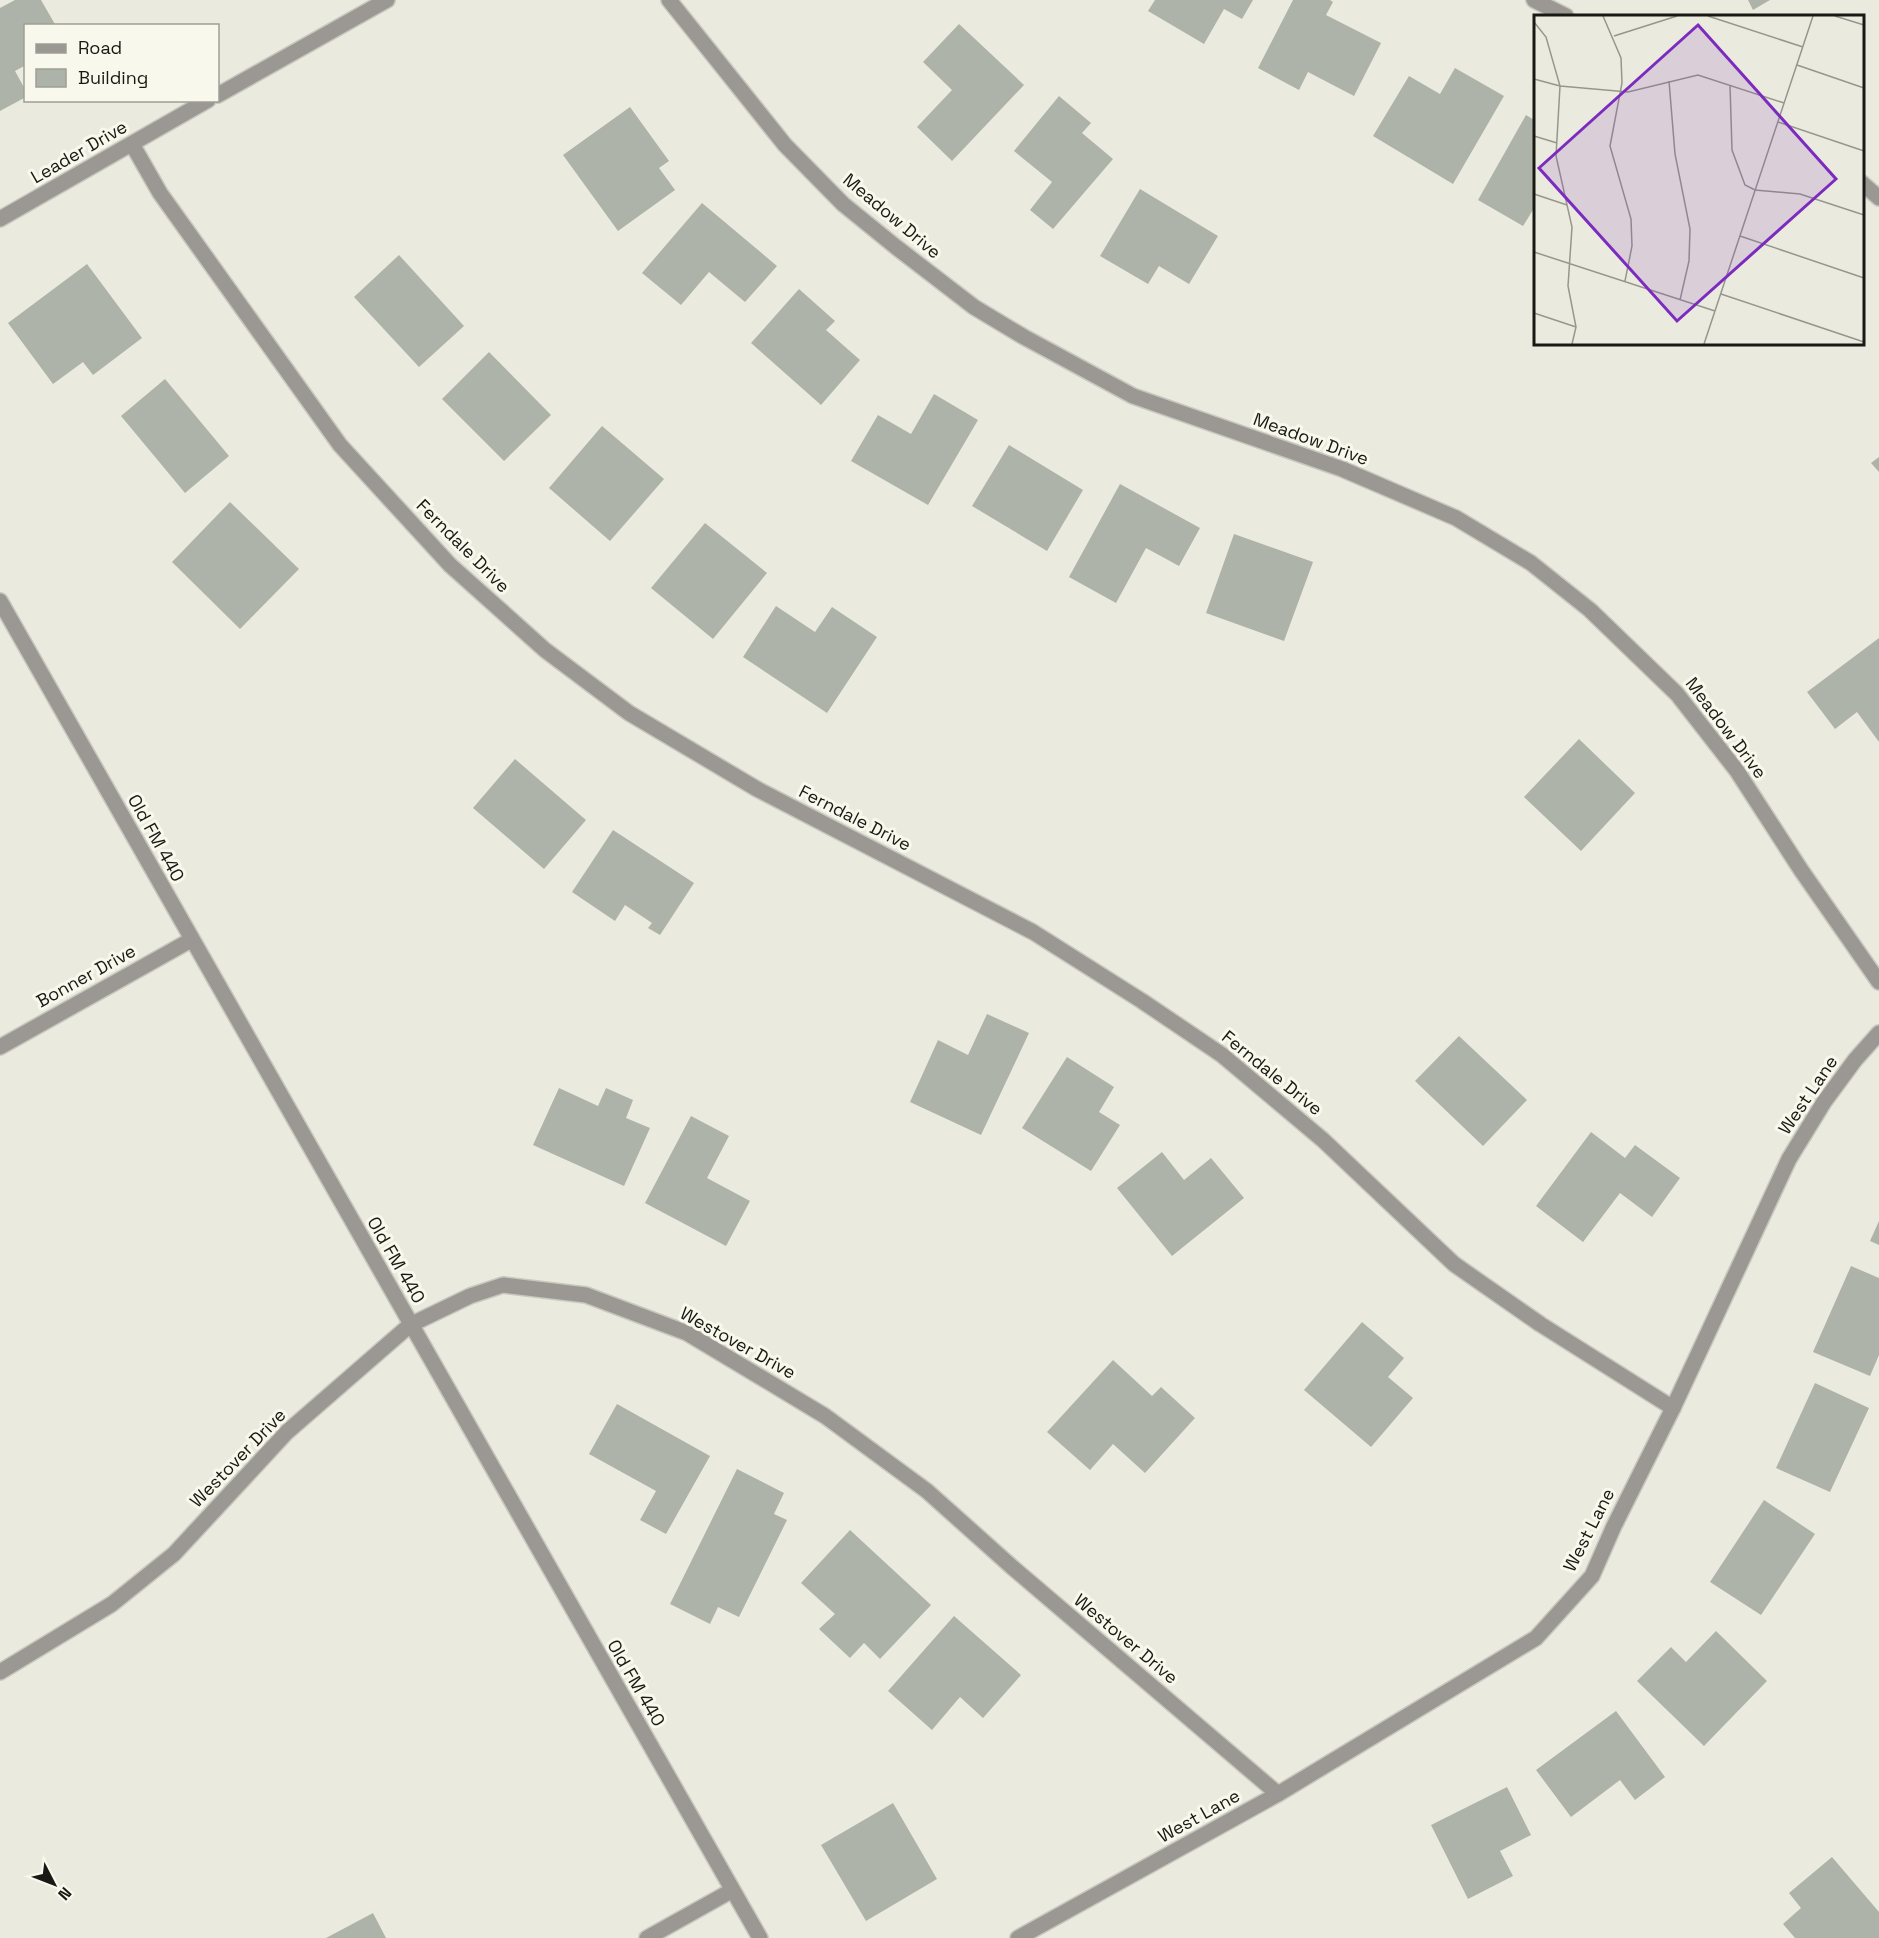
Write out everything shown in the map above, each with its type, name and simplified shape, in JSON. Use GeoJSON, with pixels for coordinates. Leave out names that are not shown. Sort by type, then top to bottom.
{"type":"FeatureCollection","features":[{"type":"Feature","properties":{"kind":"street"},"geometry":{"type":"LineString","coordinates":[[219,94],[387,0]]}},
{"type":"Feature","properties":{"kind":"street","name":"Meadow Drive"},"geometry":{"type":"LineString","coordinates":[[669,0],[793,154],[843,204],[974,307],[1133,396],[1342,469],[1456,518],[1532,563],[1590,610],[1677,693],[1737,771],[1801,870],[1879,982]]}},
{"type":"Feature","properties":{"kind":"street"},"geometry":{"type":"LineString","coordinates":[[1534,0],[1564,15]]}},
{"type":"Feature","properties":{"kind":"street","name":"Leader Drive"},"geometry":{"type":"LineString","coordinates":[[0,219],[205,102]]}},
{"type":"Feature","properties":{"kind":"street","name":"Ferndale Drive"},"geometry":{"type":"LineString","coordinates":[[132,144],[160,193],[340,445],[450,566],[545,650],[629,712],[757,789],[1033,932],[1142,1001],[1222,1055],[1323,1140],[1454,1264],[1540,1323],[1673,1408]]}},
{"type":"Feature","properties":{"kind":"street"},"geometry":{"type":"LineString","coordinates":[[1864,184],[1879,198]]}},
{"type":"Feature","properties":{"kind":"street","name":"Old FM 440"},"geometry":{"type":"LineString","coordinates":[[0,601],[731,1891],[760,1938]]}},
{"type":"Feature","properties":{"kind":"street","name":"Bonner Drive"},"geometry":{"type":"LineString","coordinates":[[0,1047],[191,940]]}},
{"type":"Feature","properties":{"kind":"street","name":"West Lane"},"geometry":{"type":"LineString","coordinates":[[1018,1938],[1278,1794],[1536,1638],[1592,1576],[1789,1159],[1824,1102],[1855,1060],[1879,1033]]}},
{"type":"Feature","properties":{"kind":"street","name":"Westover Drive"},"geometry":{"type":"LineString","coordinates":[[0,1672],[112,1604],[174,1554],[287,1432],[410,1325],[470,1296],[503,1285],[586,1295],[687,1333],[825,1416],[927,1491],[1012,1567],[1278,1794]]}},
{"type":"Feature","properties":{"kind":"street"},"geometry":{"type":"LineString","coordinates":[[647,1938],[731,1891]]}},
{"type":"Feature","properties":{"kind":"building"},"geometry":{"type":"Polygon","coordinates":[[[15,0],[41,0],[55,24],[24,24],[24,66],[15,71],[24,87],[24,98],[0,111],[0,8],[15,0]]]}},
{"type":"Feature","properties":{"kind":"building"},"geometry":{"type":"Polygon","coordinates":[[[1155,0],[1253,0],[1242,19],[1224,9],[1204,44],[1148,11],[1155,0]]]}},
{"type":"Feature","properties":{"kind":"building"},"geometry":{"type":"Polygon","coordinates":[[[1293,0],[1330,0],[1333,2],[1326,15],[1381,43],[1354,96],[1308,72],[1299,90],[1258,68],[1293,0]]]}},
{"type":"Feature","properties":{"kind":"building"},"geometry":{"type":"Polygon","coordinates":[[[1748,0],[1770,0],[1753,10],[1748,0]]]}},
{"type":"Feature","properties":{"kind":"building"},"geometry":{"type":"Polygon","coordinates":[[[959,24],[1024,85],[952,161],[917,127],[952,90],[923,62],[959,24]]]}},
{"type":"Feature","properties":{"kind":"building"},"geometry":{"type":"Polygon","coordinates":[[[1455,68],[1504,96],[1453,184],[1373,136],[1409,76],[1440,94],[1455,68]]]}},
{"type":"Feature","properties":{"kind":"building"},"geometry":{"type":"Polygon","coordinates":[[[1059,96],[1091,123],[1082,133],[1113,159],[1053,229],[1030,210],[1052,182],[1014,151],[1059,96]]]}},
{"type":"Feature","properties":{"kind":"building"},"geometry":{"type":"Polygon","coordinates":[[[630,107],[669,161],[659,168],[675,190],[618,231],[563,155],[630,107]]]}},
{"type":"Feature","properties":{"kind":"building"},"geometry":{"type":"Polygon","coordinates":[[[1526,115],[1534,120],[1534,208],[1523,226],[1478,200],[1526,115]]]}},
{"type":"Feature","properties":{"kind":"building"},"geometry":{"type":"Polygon","coordinates":[[[1140,189],[1218,236],[1189,284],[1159,266],[1148,284],[1100,256],[1140,189]]]}},
{"type":"Feature","properties":{"kind":"building"},"geometry":{"type":"Polygon","coordinates":[[[702,203],[777,266],[745,302],[709,272],[681,305],[642,273],[702,203]]]}},
{"type":"Feature","properties":{"kind":"building"},"geometry":{"type":"Polygon","coordinates":[[[399,255],[464,326],[419,367],[354,297],[399,255]]]}},
{"type":"Feature","properties":{"kind":"building"},"geometry":{"type":"Polygon","coordinates":[[[87,264],[142,338],[93,375],[83,362],[53,384],[8,323],[87,264]]]}},
{"type":"Feature","properties":{"kind":"building"},"geometry":{"type":"Polygon","coordinates":[[[799,289],[835,321],[826,330],[860,360],[821,405],[751,343],[799,289]]]}},
{"type":"Feature","properties":{"kind":"building"},"geometry":{"type":"Polygon","coordinates":[[[489,352],[551,415],[504,461],[442,399],[489,352]]]}},
{"type":"Feature","properties":{"kind":"building"},"geometry":{"type":"Polygon","coordinates":[[[165,379],[229,456],[185,493],[121,416],[165,379]]]}},
{"type":"Feature","properties":{"kind":"building"},"geometry":{"type":"Polygon","coordinates":[[[934,394],[978,420],[928,505],[851,461],[878,415],[911,434],[934,394]]]}},
{"type":"Feature","properties":{"kind":"building"},"geometry":{"type":"Polygon","coordinates":[[[602,426],[664,479],[610,541],[549,488],[602,426]]]}},
{"type":"Feature","properties":{"kind":"building"},"geometry":{"type":"Polygon","coordinates":[[[1009,445],[1083,490],[1047,551],[972,506],[1009,445]]]}},
{"type":"Feature","properties":{"kind":"building"},"geometry":{"type":"Polygon","coordinates":[[[1879,457],[1879,472],[1871,463],[1879,457]]]}},
{"type":"Feature","properties":{"kind":"building"},"geometry":{"type":"Polygon","coordinates":[[[1120,484],[1200,528],[1179,566],[1146,548],[1116,603],[1069,577],[1120,484]]]}},
{"type":"Feature","properties":{"kind":"building"},"geometry":{"type":"Polygon","coordinates":[[[230,502],[299,569],[240,629],[172,562],[230,502]]]}},
{"type":"Feature","properties":{"kind":"building"},"geometry":{"type":"Polygon","coordinates":[[[705,523],[767,573],[713,639],[651,588],[705,523]]]}},
{"type":"Feature","properties":{"kind":"building"},"geometry":{"type":"Polygon","coordinates":[[[1234,534],[1313,562],[1284,641],[1206,613],[1234,534]]]}},
{"type":"Feature","properties":{"kind":"building"},"geometry":{"type":"Polygon","coordinates":[[[776,606],[815,632],[832,607],[877,637],[827,713],[743,657],[776,606]]]}},
{"type":"Feature","properties":{"kind":"building"},"geometry":{"type":"Polygon","coordinates":[[[1879,638],[1879,742],[1857,712],[1835,729],[1807,692],[1879,638]]]}},
{"type":"Feature","properties":{"kind":"building"},"geometry":{"type":"Polygon","coordinates":[[[1579,739],[1635,793],[1581,851],[1524,797],[1579,739]]]}},
{"type":"Feature","properties":{"kind":"building"},"geometry":{"type":"Polygon","coordinates":[[[515,759],[586,820],[544,869],[473,808],[515,759]]]}},
{"type":"Feature","properties":{"kind":"building"},"geometry":{"type":"Polygon","coordinates":[[[613,830],[694,883],[660,935],[648,928],[652,923],[625,905],[615,921],[572,892],[613,830]]]}},
{"type":"Feature","properties":{"kind":"building"},"geometry":{"type":"Polygon","coordinates":[[[987,1014],[1029,1033],[981,1135],[910,1102],[938,1040],[968,1055],[987,1014]]]}},
{"type":"Feature","properties":{"kind":"building"},"geometry":{"type":"Polygon","coordinates":[[[1459,1036],[1527,1100],[1483,1146],[1415,1081],[1459,1036]]]}},
{"type":"Feature","properties":{"kind":"building"},"geometry":{"type":"Polygon","coordinates":[[[1067,1057],[1114,1087],[1099,1112],[1120,1125],[1091,1171],[1022,1128],[1067,1057]]]}},
{"type":"Feature","properties":{"kind":"building"},"geometry":{"type":"Polygon","coordinates":[[[559,1088],[598,1106],[606,1088],[633,1100],[626,1118],[650,1128],[624,1186],[533,1145],[559,1088]]]}},
{"type":"Feature","properties":{"kind":"building"},"geometry":{"type":"Polygon","coordinates":[[[691,1116],[729,1136],[707,1178],[750,1201],[726,1246],[645,1203],[691,1116]]]}},
{"type":"Feature","properties":{"kind":"building"},"geometry":{"type":"Polygon","coordinates":[[[1591,1132],[1625,1158],[1635,1145],[1680,1178],[1652,1217],[1620,1193],[1583,1242],[1536,1206],[1591,1132]]]}},
{"type":"Feature","properties":{"kind":"building"},"geometry":{"type":"Polygon","coordinates":[[[1162,1152],[1184,1180],[1211,1158],[1244,1198],[1172,1256],[1117,1188],[1162,1152]]]}},
{"type":"Feature","properties":{"kind":"building"},"geometry":{"type":"Polygon","coordinates":[[[1879,1221],[1879,1245],[1870,1241],[1879,1221]]]}},
{"type":"Feature","properties":{"kind":"building"},"geometry":{"type":"Polygon","coordinates":[[[1851,1266],[1879,1278],[1879,1355],[1870,1376],[1813,1352],[1851,1266]]]}},
{"type":"Feature","properties":{"kind":"building"},"geometry":{"type":"Polygon","coordinates":[[[1362,1322],[1404,1358],[1388,1377],[1413,1398],[1371,1447],[1304,1390],[1362,1322]]]}},
{"type":"Feature","properties":{"kind":"building"},"geometry":{"type":"Polygon","coordinates":[[[1113,1360],[1152,1396],[1161,1387],[1195,1418],[1145,1473],[1113,1444],[1090,1470],[1047,1432],[1113,1360]]]}},
{"type":"Feature","properties":{"kind":"building"},"geometry":{"type":"Polygon","coordinates":[[[1815,1383],[1869,1408],[1830,1492],[1776,1468],[1815,1383]]]}},
{"type":"Feature","properties":{"kind":"building"},"geometry":{"type":"Polygon","coordinates":[[[617,1404],[710,1456],[666,1534],[640,1520],[656,1491],[589,1454],[617,1404]]]}},
{"type":"Feature","properties":{"kind":"building"},"geometry":{"type":"Polygon","coordinates":[[[737,1469],[784,1493],[774,1514],[787,1520],[739,1617],[718,1607],[710,1624],[670,1604],[737,1469]]]}},
{"type":"Feature","properties":{"kind":"building"},"geometry":{"type":"Polygon","coordinates":[[[1764,1500],[1815,1534],[1761,1615],[1710,1582],[1764,1500]]]}},
{"type":"Feature","properties":{"kind":"building"},"geometry":{"type":"Polygon","coordinates":[[[850,1530],[931,1605],[880,1659],[864,1643],[850,1658],[819,1629],[835,1614],[801,1583],[850,1530]]]}},
{"type":"Feature","properties":{"kind":"building"},"geometry":{"type":"Polygon","coordinates":[[[954,1616],[1021,1675],[983,1718],[960,1697],[932,1730],[888,1691],[954,1616]]]}},
{"type":"Feature","properties":{"kind":"building"},"geometry":{"type":"Polygon","coordinates":[[[1716,1631],[1767,1681],[1704,1746],[1637,1681],[1671,1647],[1686,1662],[1716,1631]]]}},
{"type":"Feature","properties":{"kind":"building"},"geometry":{"type":"Polygon","coordinates":[[[1616,1711],[1665,1777],[1635,1800],[1620,1780],[1571,1817],[1536,1770],[1616,1711]]]}},
{"type":"Feature","properties":{"kind":"building"},"geometry":{"type":"Polygon","coordinates":[[[1507,1787],[1531,1835],[1500,1851],[1513,1876],[1468,1899],[1431,1825],[1507,1787]]]}},
{"type":"Feature","properties":{"kind":"building"},"geometry":{"type":"Polygon","coordinates":[[[893,1803],[937,1879],[866,1921],[821,1845],[893,1803]]]}},
{"type":"Feature","properties":{"kind":"building"},"geometry":{"type":"Polygon","coordinates":[[[1832,1857],[1879,1912],[1879,1938],[1795,1938],[1783,1924],[1801,1908],[1789,1893],[1832,1857]]]}},
{"type":"Feature","properties":{"kind":"building"},"geometry":{"type":"Polygon","coordinates":[[[373,1913],[386,1938],[326,1938],[373,1913]]]}}]}
